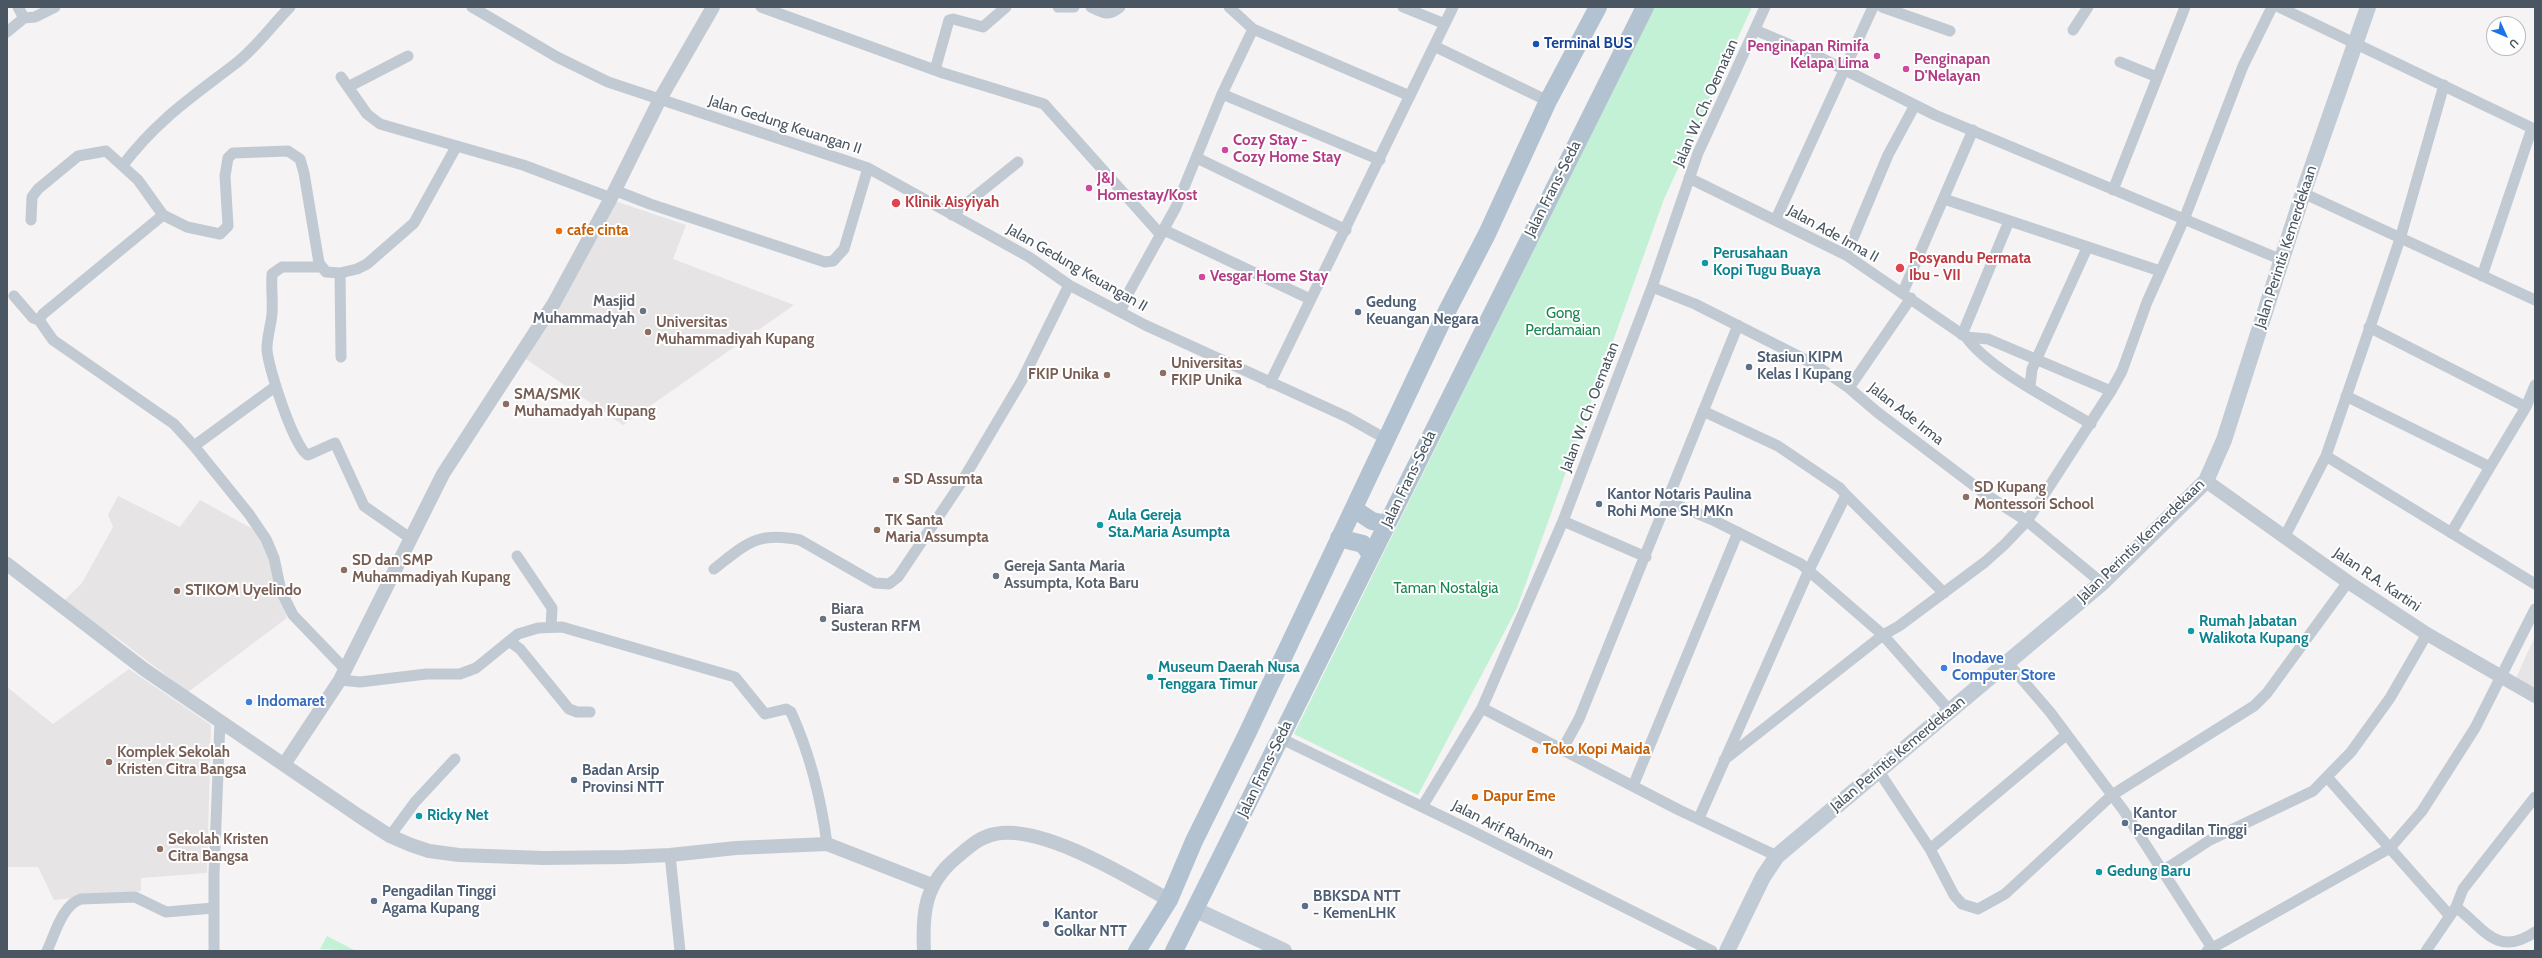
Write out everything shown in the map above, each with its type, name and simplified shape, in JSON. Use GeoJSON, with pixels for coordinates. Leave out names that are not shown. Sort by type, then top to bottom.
{"type":"FeatureCollection","features":[{"type":"Feature","properties":{"kind":"main road","name":"Jalan Frans-Seda"},"geometry":{"type":"LineString","coordinates":[[1137,951],[1169,900],[1194,840],[1246,736],[1446,313],[1487,234],[1548,101],[1598,7]]}},
{"type":"Feature","properties":{"kind":"main road","name":"Jalan Frans-Seda"},"geometry":{"type":"LineString","coordinates":[[1174,951],[1196,910],[1386,524],[1645,7]]}},
{"type":"Feature","properties":{"kind":"main road","name":"Jalan Perintis Kemerdekaan"},"geometry":{"type":"LineString","coordinates":[[1727,951],[1763,877],[1777,856],[2006,662],[2102,583],[2206,481],[2224,440],[2303,193],[2354,43],[2368,7]]}},
{"type":"Feature","properties":{"kind":"main road"},"geometry":{"type":"LineString","coordinates":[[1354,509],[1372,521],[1386,524]]}},
{"type":"Feature","properties":{"kind":"main road"},"geometry":{"type":"LineString","coordinates":[[1339,538],[1363,544],[1371,555]]}},
{"type":"Feature","properties":{"kind":"main road"},"geometry":{"type":"LineString","coordinates":[[1196,910],[1284,951]]}},
{"type":"Feature","properties":{"kind":"street"},"geometry":{"type":"LineString","coordinates":[[18,7],[24,18]]}},
{"type":"Feature","properties":{"kind":"street"},"geometry":{"type":"LineString","coordinates":[[7,32],[24,18],[35,17],[55,7]]}},
{"type":"Feature","properties":{"kind":"street"},"geometry":{"type":"LineString","coordinates":[[123,165],[157,125],[207,84],[237,63],[290,7]]}},
{"type":"Feature","properties":{"kind":"street","name":"Jalan Gedung Keuangan II"},"geometry":{"type":"LineString","coordinates":[[472,7],[576,66],[608,82],[868,168],[1029,258],[1069,285],[1121,310],[1145,325],[1347,417],[1386,439]]}},
{"type":"Feature","properties":{"kind":"street"},"geometry":{"type":"LineString","coordinates":[[285,763],[342,674],[443,474],[554,303],[660,100],[713,7]]}},
{"type":"Feature","properties":{"kind":"street"},"geometry":{"type":"LineString","coordinates":[[761,7],[995,91],[1044,104],[1163,233],[1310,299]]}},
{"type":"Feature","properties":{"kind":"street"},"geometry":{"type":"LineString","coordinates":[[935,70],[949,20],[953,19],[983,27],[1006,7]]}},
{"type":"Feature","properties":{"kind":"street"},"geometry":{"type":"LineString","coordinates":[[1058,7],[1074,7]]}},
{"type":"Feature","properties":{"kind":"street"},"geometry":{"type":"LineString","coordinates":[[1091,7],[1106,14],[1114,13],[1120,7]]}},
{"type":"Feature","properties":{"kind":"street"},"geometry":{"type":"LineString","coordinates":[[1229,7],[1253,29],[1410,96]]}},
{"type":"Feature","properties":{"kind":"street"},"geometry":{"type":"LineString","coordinates":[[1403,7],[1445,24]]}},
{"type":"Feature","properties":{"kind":"street"},"geometry":{"type":"LineString","coordinates":[[1270,383],[1310,299],[1346,230],[1453,7]]}},
{"type":"Feature","properties":{"kind":"street","name":"Jalan W. Ch. Oematan"},"geometry":{"type":"LineString","coordinates":[[1422,807],[1482,708],[1563,521],[1652,287],[1698,152],[1765,7]]}},
{"type":"Feature","properties":{"kind":"street"},"geometry":{"type":"LineString","coordinates":[[1776,219],[1873,7]]}},
{"type":"Feature","properties":{"kind":"street"},"geometry":{"type":"LineString","coordinates":[[1882,7],[1950,31]]}},
{"type":"Feature","properties":{"kind":"street"},"geometry":{"type":"LineString","coordinates":[[2073,30],[2088,7]]}},
{"type":"Feature","properties":{"kind":"street"},"geometry":{"type":"LineString","coordinates":[[2113,190],[2185,7]]}},
{"type":"Feature","properties":{"kind":"street"},"geometry":{"type":"LineString","coordinates":[[1724,760],[1883,635],[1899,626],[1985,562],[2027,521],[2091,424],[2122,371],[2160,271],[2185,218],[2243,66],[2272,7]]}},
{"type":"Feature","properties":{"kind":"street"},"geometry":{"type":"LineString","coordinates":[[2279,7],[2533,129],[2482,276]]}},
{"type":"Feature","properties":{"kind":"street"},"geometry":{"type":"LineString","coordinates":[[1121,310],[1130,290],[1163,233],[1197,158],[1222,94],[1253,29]]}},
{"type":"Feature","properties":{"kind":"street"},"geometry":{"type":"LineString","coordinates":[[1755,30],[1845,70],[1915,105],[2113,190],[2185,218],[2282,260]]}},
{"type":"Feature","properties":{"kind":"street"},"geometry":{"type":"LineString","coordinates":[[1434,46],[1548,101]]}},
{"type":"Feature","properties":{"kind":"street"},"geometry":{"type":"LineString","coordinates":[[348,87],[408,56]]}},
{"type":"Feature","properties":{"kind":"street"},"geometry":{"type":"LineString","coordinates":[[2120,62],[2157,77]]}},
{"type":"Feature","properties":{"kind":"street"},"geometry":{"type":"LineString","coordinates":[[341,77],[367,114],[376,121],[456,147],[523,165],[612,194],[650,204],[825,262],[833,261],[844,250],[868,168]]}},
{"type":"Feature","properties":{"kind":"street"},"geometry":{"type":"LineString","coordinates":[[2284,538],[2326,456],[2400,239],[2444,85]]}},
{"type":"Feature","properties":{"kind":"street"},"geometry":{"type":"LineString","coordinates":[[1222,94],[1380,160]]}},
{"type":"Feature","properties":{"kind":"street"},"geometry":{"type":"LineString","coordinates":[[1846,255],[1888,155],[1915,105]]}},
{"type":"Feature","properties":{"kind":"street"},"geometry":{"type":"LineString","coordinates":[[1849,388],[1907,295],[1944,199],[1973,130]]}},
{"type":"Feature","properties":{"kind":"street"},"geometry":{"type":"LineString","coordinates":[[32,220],[30,208],[35,193],[78,156],[106,151],[138,180],[164,215],[187,227],[220,234],[228,226],[225,176],[228,158],[233,153],[288,151],[300,159],[302,166],[317,259],[321,267],[326,272],[340,272],[357,269],[367,264],[414,223],[456,147]]}},
{"type":"Feature","properties":{"kind":"street"},"geometry":{"type":"LineString","coordinates":[[1197,158],[1346,230]]}},
{"type":"Feature","properties":{"kind":"street"},"geometry":{"type":"LineString","coordinates":[[952,214],[1018,162]]}},
{"type":"Feature","properties":{"kind":"street","name":"Jalan Ade Irma II"},"geometry":{"type":"LineString","coordinates":[[1689,178],[1776,219],[1846,255],[1907,295],[1964,336],[1974,348],[2030,386],[2091,424]]}},
{"type":"Feature","properties":{"kind":"street"},"geometry":{"type":"LineString","coordinates":[[2303,193],[2535,300]]}},
{"type":"Feature","properties":{"kind":"street"},"geometry":{"type":"LineString","coordinates":[[1944,199],[2087,248],[2160,271]]}},
{"type":"Feature","properties":{"kind":"street"},"geometry":{"type":"LineString","coordinates":[[39,320],[57,302],[164,215]]}},
{"type":"Feature","properties":{"kind":"street"},"geometry":{"type":"LineString","coordinates":[[2010,222],[1964,336],[1988,339],[2111,391]]}},
{"type":"Feature","properties":{"kind":"street"},"geometry":{"type":"LineString","coordinates":[[2030,386],[2030,376],[2087,248]]}},
{"type":"Feature","properties":{"kind":"street"},"geometry":{"type":"LineString","coordinates":[[321,267],[282,267],[272,274],[272,312],[267,348],[268,360],[288,423],[305,454],[335,443],[364,506],[410,538]]}},
{"type":"Feature","properties":{"kind":"street"},"geometry":{"type":"LineString","coordinates":[[340,272],[341,357]]}},
{"type":"Feature","properties":{"kind":"street"},"geometry":{"type":"LineString","coordinates":[[714,569],[748,542],[758,539],[788,537],[800,540],[875,583],[889,584],[898,577],[961,483],[1022,380],[1069,285]]}},
{"type":"Feature","properties":{"kind":"street","name":"Jalan Ade Irma"},"geometry":{"type":"LineString","coordinates":[[1652,287],[1695,304],[1814,364],[1849,388],[1883,417],[1988,496],[2027,521],[2102,583]]}},
{"type":"Feature","properties":{"kind":"street"},"geometry":{"type":"LineString","coordinates":[[14,296],[33,318],[39,320],[53,340],[169,420],[194,446],[249,514],[266,538],[274,558],[281,591],[293,615],[342,674],[360,682],[426,674],[460,674],[476,668],[509,641],[528,630],[551,627],[581,632],[730,675],[739,681],[766,714],[786,709],[791,712],[799,729],[820,796],[827,844]]}},
{"type":"Feature","properties":{"kind":"street"},"geometry":{"type":"LineString","coordinates":[[1562,750],[1579,720],[1646,557],[1738,325]]}},
{"type":"Feature","properties":{"kind":"street"},"geometry":{"type":"LineString","coordinates":[[2369,327],[2526,408]]}},
{"type":"Feature","properties":{"kind":"street"},"geometry":{"type":"LineString","coordinates":[[2450,533],[2526,408],[2535,385]]}},
{"type":"Feature","properties":{"kind":"street"},"geometry":{"type":"LineString","coordinates":[[194,446],[276,386]]}},
{"type":"Feature","properties":{"kind":"street"},"geometry":{"type":"LineString","coordinates":[[2346,396],[2490,467]]}},
{"type":"Feature","properties":{"kind":"street"},"geometry":{"type":"LineString","coordinates":[[1703,411],[1778,446],[1840,488],[1944,593]]}},
{"type":"Feature","properties":{"kind":"street"},"geometry":{"type":"LineString","coordinates":[[2326,456],[2535,584]]}},
{"type":"Feature","properties":{"kind":"street","name":"Jalan R.A. Kartini"},"geometry":{"type":"LineString","coordinates":[[2206,481],[2284,538],[2427,634],[2535,696]]}},
{"type":"Feature","properties":{"kind":"street"},"geometry":{"type":"LineString","coordinates":[[1699,818],[1809,570],[1846,495]]}},
{"type":"Feature","properties":{"kind":"street"},"geometry":{"type":"LineString","coordinates":[[1667,501],[1738,532],[1809,570],[1883,635],[1950,711]]}},
{"type":"Feature","properties":{"kind":"street"},"geometry":{"type":"LineString","coordinates":[[1563,521],[1646,557]]}},
{"type":"Feature","properties":{"kind":"street"},"geometry":{"type":"LineString","coordinates":[[1633,786],[1738,532]]}},
{"type":"Feature","properties":{"kind":"street"},"geometry":{"type":"LineString","coordinates":[[517,556],[552,608],[551,627]]}},
{"type":"Feature","properties":{"kind":"street"},"geometry":{"type":"LineString","coordinates":[[7,564],[120,651],[220,721],[285,763],[390,836],[429,851],[459,855],[544,858],[670,855],[736,848],[827,844],[932,885]]}},
{"type":"Feature","properties":{"kind":"street"},"geometry":{"type":"LineString","coordinates":[[1878,770],[1930,849],[1954,895],[1962,904],[1978,909],[2011,889],[2112,795],[2254,706],[2267,693],[2348,582]]}},
{"type":"Feature","properties":{"kind":"street"},"geometry":{"type":"LineString","coordinates":[[2006,662],[2050,712],[2112,795],[2211,950],[2390,848],[2422,811],[2440,780],[2458,755],[2501,677],[2535,609]]}},
{"type":"Feature","properties":{"kind":"street"},"geometry":{"type":"LineString","coordinates":[[2161,872],[2210,840],[2313,791],[2351,752],[2390,698],[2427,634]]}},
{"type":"Feature","properties":{"kind":"street"},"geometry":{"type":"LineString","coordinates":[[509,641],[520,649],[569,709],[577,712],[590,712]]}},
{"type":"Feature","properties":{"kind":"street"},"geometry":{"type":"LineString","coordinates":[[1482,708],[1633,786],[1777,856]]}},
{"type":"Feature","properties":{"kind":"street"},"geometry":{"type":"LineString","coordinates":[[214,951],[213,908],[220,721]]}},
{"type":"Feature","properties":{"kind":"street"},"geometry":{"type":"LineString","coordinates":[[1930,849],[2066,735]]}},
{"type":"Feature","properties":{"kind":"street","name":"Jalan Arif Rahman"},"geometry":{"type":"LineString","coordinates":[[1280,738],[1712,951]]}},
{"type":"Feature","properties":{"kind":"street"},"geometry":{"type":"LineString","coordinates":[[390,836],[415,802],[455,759]]}},
{"type":"Feature","properties":{"kind":"street"},"geometry":{"type":"LineString","coordinates":[[2327,776],[2390,848],[2453,911],[2495,944],[2504,946],[2519,944],[2535,932]]}},
{"type":"Feature","properties":{"kind":"street"},"geometry":{"type":"LineString","coordinates":[[2426,951],[2453,911],[2463,889],[2535,797]]}},
{"type":"Feature","properties":{"kind":"street"},"geometry":{"type":"LineString","coordinates":[[924,951],[925,915],[932,885],[941,871],[973,844],[983,838],[1004,832],[1044,840],[1091,857],[1169,900]]}},
{"type":"Feature","properties":{"kind":"street"},"geometry":{"type":"LineString","coordinates":[[670,855],[680,951]]}},
{"type":"Feature","properties":{"kind":"street"},"geometry":{"type":"LineString","coordinates":[[47,951],[67,908],[74,901],[81,899],[143,898],[157,909],[166,912],[213,908]]}},
{"type":"Feature","properties":{"kind":"shaded area","name":"Universitas Muhammadiyah Kupang"},"geometry":{"type":"Polygon","coordinates":[[[615,201],[686,225],[673,259],[794,305],[623,425],[526,359],[615,201]]]}},
{"type":"Feature","properties":{"kind":"shaded area","name":"STIKOM Uyelindo"},"geometry":{"type":"Polygon","coordinates":[[[118,496],[180,527],[200,500],[262,534],[287,618],[188,692],[116,637],[59,606],[82,583],[113,527],[108,515],[118,496]]]}},
{"type":"Feature","properties":{"kind":"shaded area"},"geometry":{"type":"Polygon","coordinates":[[[2535,636],[2535,695],[2513,685],[2535,636]]]}},
{"type":"Feature","properties":{"kind":"shaded area","name":"Komplek Sekolah Kristen Citra Bangsa"},"geometry":{"type":"Polygon","coordinates":[[[129,669],[211,725],[207,873],[141,878],[141,891],[54,900],[38,867],[7,867],[7,687],[53,724],[129,669]]]}},
{"type":"Feature","properties":{"kind":"green space","name":"Taman Nostalgia"},"geometry":{"type":"Polygon","coordinates":[[[1654,7],[1752,7],[1664,199],[1517,608],[1418,795],[1294,734],[1654,7]]]}},
{"type":"Feature","properties":{"kind":"green space"},"geometry":{"type":"Polygon","coordinates":[[[327,936],[356,951],[320,949],[327,936]]]}},
{"type":"Feature","properties":{"kind":"place","name":"Terminal BUS"},"geometry":{"type":"Point","coordinates":[1536,44]}},
{"type":"Feature","properties":{"kind":"place","name":"Penginapan Rimifa Kelapa Lima"},"geometry":{"type":"Point","coordinates":[1877,56]}},
{"type":"Feature","properties":{"kind":"place","name":"Penginapan D'Nelayan"},"geometry":{"type":"Point","coordinates":[1906,69]}},
{"type":"Feature","properties":{"kind":"place","name":"Cozy Stay - Cozy Home Stay"},"geometry":{"type":"Point","coordinates":[1225,150]}},
{"type":"Feature","properties":{"kind":"place","name":"J&J Homestay/Kost"},"geometry":{"type":"Point","coordinates":[1089,188]}},
{"type":"Feature","properties":{"kind":"place","name":"Klinik Aisyiyah"},"geometry":{"type":"Point","coordinates":[896,203]}},
{"type":"Feature","properties":{"kind":"place","name":"cafe cinta"},"geometry":{"type":"Point","coordinates":[559,231]}},
{"type":"Feature","properties":{"kind":"place","name":"Perusahaan Kopi Tugu Buaya"},"geometry":{"type":"Point","coordinates":[1705,263]}},
{"type":"Feature","properties":{"kind":"place","name":"Posyandu Permata Ibu - VII"},"geometry":{"type":"Point","coordinates":[1900,268]}},
{"type":"Feature","properties":{"kind":"place","name":"Vesgar Home Stay"},"geometry":{"type":"Point","coordinates":[1202,277]}},
{"type":"Feature","properties":{"kind":"place","name":"Masjid Muhammadyah"},"geometry":{"type":"Point","coordinates":[643,311]}},
{"type":"Feature","properties":{"kind":"place","name":"Gedung Keuangan Negara"},"geometry":{"type":"Point","coordinates":[1358,312]}},
{"type":"Feature","properties":{"kind":"place","name":"Universitas Muhammadiyah Kupang"},"geometry":{"type":"Point","coordinates":[648,332]}},
{"type":"Feature","properties":{"kind":"place","name":"Stasiun KIPM Kelas I Kupang"},"geometry":{"type":"Point","coordinates":[1749,367]}},
{"type":"Feature","properties":{"kind":"place","name":"Universitas FKIP Unika"},"geometry":{"type":"Point","coordinates":[1163,373]}},
{"type":"Feature","properties":{"kind":"place","name":"FKIP Unika"},"geometry":{"type":"Point","coordinates":[1107,375]}},
{"type":"Feature","properties":{"kind":"place","name":"SMA/SMK Muhamadyah Kupang"},"geometry":{"type":"Point","coordinates":[506,404]}},
{"type":"Feature","properties":{"kind":"place","name":"SD Assumta"},"geometry":{"type":"Point","coordinates":[896,480]}},
{"type":"Feature","properties":{"kind":"place","name":"SD Kupang Montessori School"},"geometry":{"type":"Point","coordinates":[1966,497]}},
{"type":"Feature","properties":{"kind":"place","name":"Kantor Notaris Paulina Rohi Mone SH MKn"},"geometry":{"type":"Point","coordinates":[1599,504]}},
{"type":"Feature","properties":{"kind":"place","name":"Aula Gereja Sta.Maria Asumpta"},"geometry":{"type":"Point","coordinates":[1100,525]}},
{"type":"Feature","properties":{"kind":"place","name":"TK Santa Maria Assumpta"},"geometry":{"type":"Point","coordinates":[877,530]}},
{"type":"Feature","properties":{"kind":"place","name":"SD dan SMP Muhammadiyah Kupang"},"geometry":{"type":"Point","coordinates":[344,570]}},
{"type":"Feature","properties":{"kind":"place","name":"Gereja Santa Maria Assumpta, Kota Baru"},"geometry":{"type":"Point","coordinates":[996,576]}},
{"type":"Feature","properties":{"kind":"place","name":"STIKOM Uyelindo"},"geometry":{"type":"Point","coordinates":[177,591]}},
{"type":"Feature","properties":{"kind":"place","name":"Biara Susteran RFM"},"geometry":{"type":"Point","coordinates":[823,619]}},
{"type":"Feature","properties":{"kind":"place","name":"Rumah Jabatan Walikota Kupang"},"geometry":{"type":"Point","coordinates":[2191,631]}},
{"type":"Feature","properties":{"kind":"place","name":"Inodave Computer Store"},"geometry":{"type":"Point","coordinates":[1944,668]}},
{"type":"Feature","properties":{"kind":"place","name":"Museum Daerah Nusa Tenggara Timur"},"geometry":{"type":"Point","coordinates":[1150,677]}},
{"type":"Feature","properties":{"kind":"place","name":"Indomaret"},"geometry":{"type":"Point","coordinates":[249,702]}},
{"type":"Feature","properties":{"kind":"place","name":"Toko Kopi Maida"},"geometry":{"type":"Point","coordinates":[1535,750]}},
{"type":"Feature","properties":{"kind":"place","name":"Komplek Sekolah Kristen Citra Bangsa"},"geometry":{"type":"Point","coordinates":[109,762]}},
{"type":"Feature","properties":{"kind":"place","name":"Badan Arsip Provinsi NTT"},"geometry":{"type":"Point","coordinates":[574,780]}},
{"type":"Feature","properties":{"kind":"place","name":"Dapur Eme"},"geometry":{"type":"Point","coordinates":[1475,797]}},
{"type":"Feature","properties":{"kind":"place","name":"Ricky Net"},"geometry":{"type":"Point","coordinates":[419,816]}},
{"type":"Feature","properties":{"kind":"place","name":"Kantor Pengadilan Tinggi"},"geometry":{"type":"Point","coordinates":[2125,823]}},
{"type":"Feature","properties":{"kind":"place","name":"Sekolah Kristen Citra Bangsa"},"geometry":{"type":"Point","coordinates":[160,849]}},
{"type":"Feature","properties":{"kind":"place","name":"Gedung Baru"},"geometry":{"type":"Point","coordinates":[2099,872]}},
{"type":"Feature","properties":{"kind":"place","name":"Pengadilan Tinggi Agama Kupang"},"geometry":{"type":"Point","coordinates":[374,901]}},
{"type":"Feature","properties":{"kind":"place","name":"BBKSDA NTT - KemenLHK"},"geometry":{"type":"Point","coordinates":[1305,906]}},
{"type":"Feature","properties":{"kind":"place","name":"Kantor Golkar NTT"},"geometry":{"type":"Point","coordinates":[1046,924]}},
{"type":"Feature","properties":{"kind":"park label","name":"Gong Perdamaian"},"geometry":{"type":"Point","coordinates":[1563,322]}}]}
